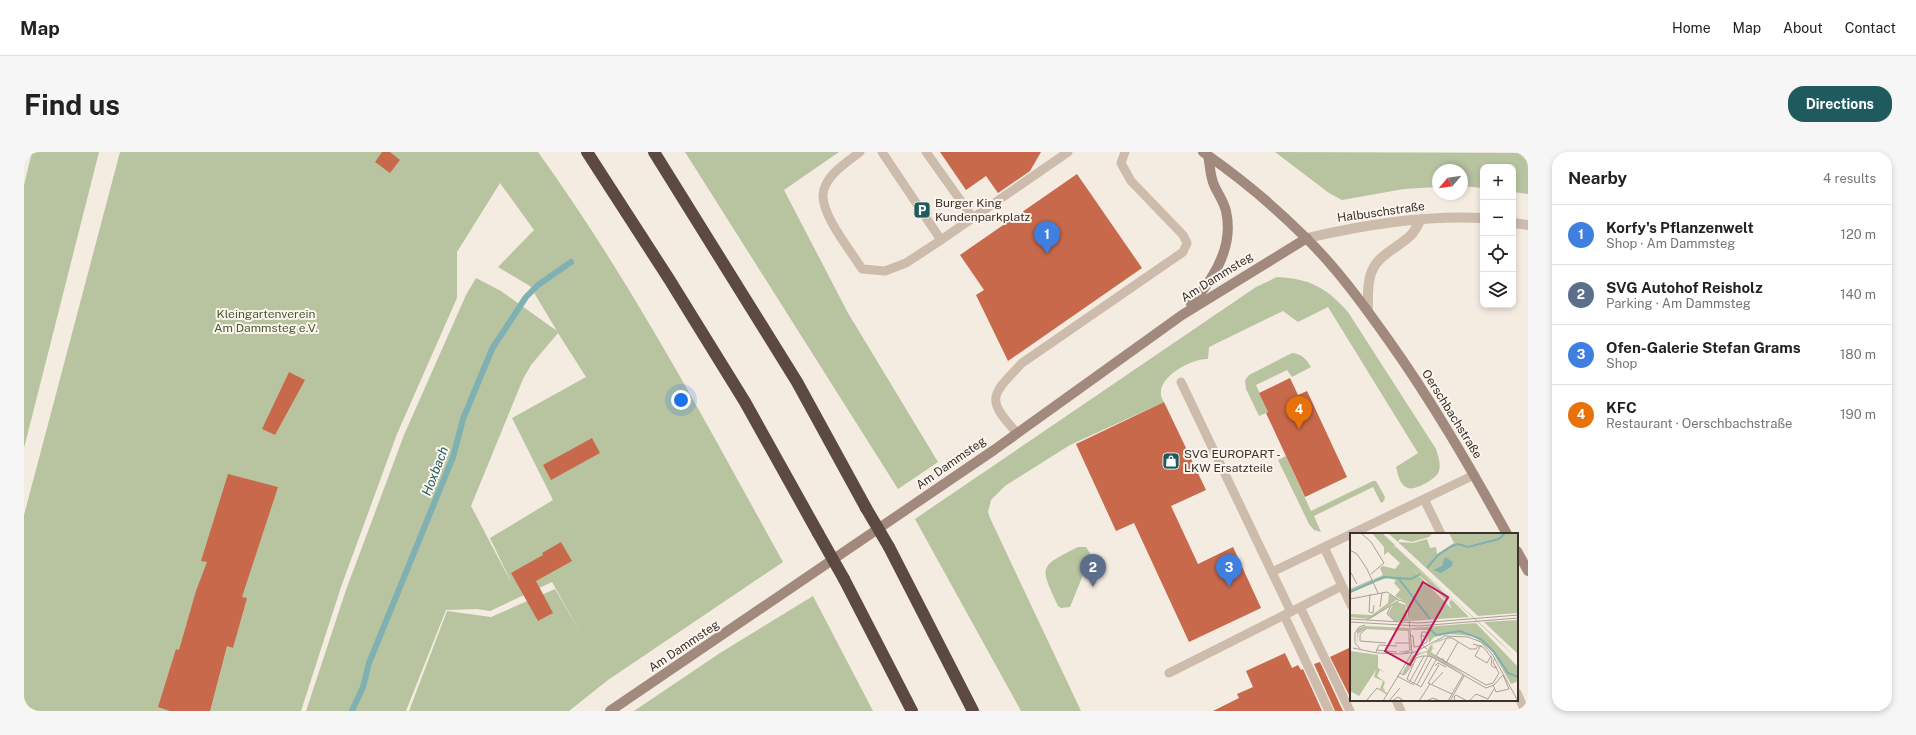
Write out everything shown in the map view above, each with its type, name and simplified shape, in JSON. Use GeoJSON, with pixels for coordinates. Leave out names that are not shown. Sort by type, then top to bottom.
{"type":"FeatureCollection","features":[{"type":"Feature","properties":{"kind":"highway"},"geometry":{"type":"LineString","coordinates":[[587,152],[669,279],[745,402],[844,579],[910,709]]}},
{"type":"Feature","properties":{"kind":"highway"},"geometry":{"type":"LineString","coordinates":[[654,152],[798,382],[888,547],[973,711]]}},
{"type":"Feature","properties":{"kind":"main road","name":"Oerschbachstraße"},"geometry":{"type":"LineString","coordinates":[[1205,154],[1274,206],[1306,238],[1343,279],[1421,385],[1506,533]]}},
{"type":"Feature","properties":{"kind":"main road"},"geometry":{"type":"LineString","coordinates":[[1182,315],[1207,287],[1224,253],[1228,227],[1226,209],[1214,184],[1205,154]]}},
{"type":"Feature","properties":{"kind":"main road","name":"Am Dammsteg"},"geometry":{"type":"LineString","coordinates":[[610,711],[1017,433],[1182,315],[1306,238]]}},
{"type":"Feature","properties":{"kind":"main road"},"geometry":{"type":"LineString","coordinates":[[1518,553],[1528,571]]}},
{"type":"Feature","properties":{"kind":"street","name":"Halbuschstraße"},"geometry":{"type":"LineString","coordinates":[[1306,238],[1358,226],[1421,219],[1480,218]]}},
{"type":"Feature","properties":{"kind":"street"},"geometry":{"type":"LineString","coordinates":[[1368,311],[1367,290],[1370,276],[1375,264],[1395,246],[1412,235],[1421,219]]}},
{"type":"Feature","properties":{"kind":"street"},"geometry":{"type":"LineString","coordinates":[[1516,223],[1528,225]]}},
{"type":"Feature","properties":{"kind":"lane"},"geometry":{"type":"LineString","coordinates":[[860,152],[839,168],[828,183],[823,195],[827,213],[862,268],[885,271],[906,263],[1068,152]]}},
{"type":"Feature","properties":{"kind":"lane"},"geometry":{"type":"LineString","coordinates":[[882,152],[941,240]]}},
{"type":"Feature","properties":{"kind":"lane"},"geometry":{"type":"LineString","coordinates":[[926,152],[973,218]]}},
{"type":"Feature","properties":{"kind":"lane"},"geometry":{"type":"LineString","coordinates":[[1017,433],[999,412],[995,403],[998,390],[1022,363],[1183,252],[1187,243],[1183,235],[1131,181],[1121,162],[1125,152]]}},
{"type":"Feature","properties":{"kind":"lane"},"geometry":{"type":"LineString","coordinates":[[1182,382],[1272,572],[1329,711]]}},
{"type":"Feature","properties":{"kind":"lane"},"geometry":{"type":"LineString","coordinates":[[1353,533],[1474,475]]}},
{"type":"Feature","properties":{"kind":"lane"},"geometry":{"type":"LineString","coordinates":[[1424,499],[1441,533]]}},
{"type":"Feature","properties":{"kind":"lane"},"geometry":{"type":"LineString","coordinates":[[1272,572],[1350,535]]}},
{"type":"Feature","properties":{"kind":"lane"},"geometry":{"type":"LineString","coordinates":[[1324,547],[1350,603]]}},
{"type":"Feature","properties":{"kind":"lane"},"geometry":{"type":"LineString","coordinates":[[1169,673],[1342,586]]}},
{"type":"Feature","properties":{"kind":"lane"},"geometry":{"type":"LineString","coordinates":[[1300,607],[1350,711]]}},
{"type":"Feature","properties":{"kind":"lane"},"geometry":{"type":"LineString","coordinates":[[1518,695],[1525,711]]}},
{"type":"Feature","properties":{"kind":"lane"},"geometry":{"type":"LineString","coordinates":[[1396,701],[1401,711]]}},
{"type":"Feature","properties":{"kind":"green space"},"geometry":{"type":"Polygon","coordinates":[[[32,152],[99,152],[24,448],[24,185],[32,152]]]}},
{"type":"Feature","properties":{"kind":"green space","name":"Kleingartenverein Am Dammsteg e.V."},"geometry":{"type":"Polygon","coordinates":[[[120,152],[538,152],[605,251],[636,302],[696,405],[783,562],[608,680],[569,711],[409,711],[447,611],[491,617],[555,589],[580,632],[552,582],[490,611],[477,609],[446,610],[406,711],[306,711],[346,590],[404,435],[466,295],[476,278],[501,291],[557,331],[530,286],[498,267],[534,230],[500,183],[457,252],[457,298],[397,434],[341,587],[301,711],[24,711],[24,515],[120,152]],[[558,333],[531,365],[523,379],[471,506],[512,584],[490,538],[553,500],[512,418],[586,377],[558,333]]]}},
{"type":"Feature","properties":{"kind":"green space"},"geometry":{"type":"Polygon","coordinates":[[[685,152],[839,152],[784,190],[848,313],[938,462],[898,489],[685,152]]]}},
{"type":"Feature","properties":{"kind":"green space"},"geometry":{"type":"Polygon","coordinates":[[[1275,152],[1528,153],[1528,194],[1516,192],[1516,164],[1480,164],[1480,188],[1468,187],[1468,164],[1432,164],[1432,187],[1404,189],[1342,200],[1329,193],[1275,152]]]}},
{"type":"Feature","properties":{"kind":"green space"},"geometry":{"type":"Polygon","coordinates":[[[1277,277],[1308,282],[1317,286],[1325,290],[1348,312],[1436,449],[1440,465],[1438,474],[1431,480],[1416,488],[1405,487],[1401,483],[1396,467],[1418,453],[1328,307],[1298,322],[1283,311],[1209,347],[1208,359],[1192,362],[1174,372],[1167,379],[1162,386],[1161,394],[1164,402],[1070,445],[1005,486],[991,500],[988,512],[990,518],[1081,711],[1021,711],[915,519],[1256,287],[1277,277]]]}},
{"type":"Feature","properties":{"kind":"green space"},"geometry":{"type":"Polygon","coordinates":[[[1292,353],[1303,357],[1311,367],[1292,377],[1287,370],[1256,385],[1268,412],[1259,416],[1246,389],[1245,380],[1249,375],[1292,353]]]}},
{"type":"Feature","properties":{"kind":"green space"},"geometry":{"type":"Polygon","coordinates":[[[1286,456],[1311,511],[1373,481],[1376,481],[1385,497],[1384,501],[1381,503],[1373,487],[1314,516],[1321,532],[1314,530],[1309,524],[1278,460],[1286,456]]]}},
{"type":"Feature","properties":{"kind":"green space"},"geometry":{"type":"Polygon","coordinates":[[[1078,547],[1086,547],[1091,555],[1070,607],[1061,608],[1058,606],[1048,582],[1046,569],[1056,559],[1078,547]]]}},
{"type":"Feature","properties":{"kind":"green space"},"geometry":{"type":"Polygon","coordinates":[[[813,596],[873,711],[634,711],[720,653],[813,596]]]}},
{"type":"Feature","properties":{"kind":"building"},"geometry":{"type":"Polygon","coordinates":[[[382,152],[390,152],[400,160],[390,173],[375,162],[382,152]]]}},
{"type":"Feature","properties":{"kind":"building"},"geometry":{"type":"Polygon","coordinates":[[[940,152],[1041,152],[1030,171],[998,193],[986,176],[966,190],[940,152]]]}},
{"type":"Feature","properties":{"kind":"building"},"geometry":{"type":"Polygon","coordinates":[[[1077,174],[1142,268],[1008,361],[976,295],[984,290],[960,255],[1077,174]]]}},
{"type":"Feature","properties":{"kind":"building"},"geometry":{"type":"Polygon","coordinates":[[[289,372],[305,380],[275,435],[262,429],[289,372]]]}},
{"type":"Feature","properties":{"kind":"building"},"geometry":{"type":"Polygon","coordinates":[[[1290,378],[1298,395],[1307,391],[1347,477],[1305,497],[1266,413],[1268,412],[1259,393],[1290,378]]]}},
{"type":"Feature","properties":{"kind":"building"},"geometry":{"type":"Polygon","coordinates":[[[1164,402],[1206,490],[1171,506],[1198,564],[1233,547],[1261,608],[1189,642],[1134,523],[1116,531],[1076,444],[1164,402]]]}},
{"type":"Feature","properties":{"kind":"building"},"geometry":{"type":"Polygon","coordinates":[[[592,438],[600,453],[551,480],[543,465],[592,438]]]}},
{"type":"Feature","properties":{"kind":"building"},"geometry":{"type":"Polygon","coordinates":[[[228,474],[278,487],[242,597],[247,598],[233,648],[227,646],[210,711],[170,711],[158,707],[176,649],[179,650],[196,591],[207,562],[201,561],[228,474]]]}},
{"type":"Feature","properties":{"kind":"building"},"geometry":{"type":"Polygon","coordinates":[[[561,542],[572,561],[536,581],[553,613],[538,621],[511,573],[543,555],[542,553],[561,542]]]}},
{"type":"Feature","properties":{"kind":"building"},"geometry":{"type":"Polygon","coordinates":[[[1350,647],[1350,697],[1330,657],[1350,647]]]}},
{"type":"Feature","properties":{"kind":"building"},"geometry":{"type":"Polygon","coordinates":[[[1285,653],[1292,668],[1298,665],[1301,670],[1303,669],[1322,711],[1213,711],[1239,698],[1237,694],[1253,687],[1246,671],[1285,653]]]}},
{"type":"Feature","properties":{"kind":"building"},"geometry":{"type":"Polygon","coordinates":[[[1320,662],[1343,711],[1335,711],[1314,664],[1320,662]]]}},
{"type":"Feature","properties":{"kind":"waterway","name":"Hoxbach"},"geometry":{"type":"LineString","coordinates":[[352,711],[363,687],[369,663],[453,457],[463,419],[492,349],[526,297],[538,285],[571,262]]}},
{"type":"Feature","properties":{"kind":"place","name":"Burger King Kundenparkplatz"},"geometry":{"type":"Point","coordinates":[922,210]}},
{"type":"Feature","properties":{"kind":"place","name":"Korfy's Pflanzenwelt"},"geometry":{"type":"Point","coordinates":[1047,254]}},
{"type":"Feature","properties":{"kind":"place","name":"KFC"},"geometry":{"type":"Point","coordinates":[1299,429]}},
{"type":"Feature","properties":{"kind":"place","name":"SVG EUROPART - LKW Ersatzteile"},"geometry":{"type":"Point","coordinates":[1171,461]}},
{"type":"Feature","properties":{"kind":"place","name":"SVG Autohof Reisholz"},"geometry":{"type":"Point","coordinates":[1093,587]}},
{"type":"Feature","properties":{"kind":"place","name":"Ofen-Galerie Stefan Grams"},"geometry":{"type":"Point","coordinates":[1229,587]}}]}
